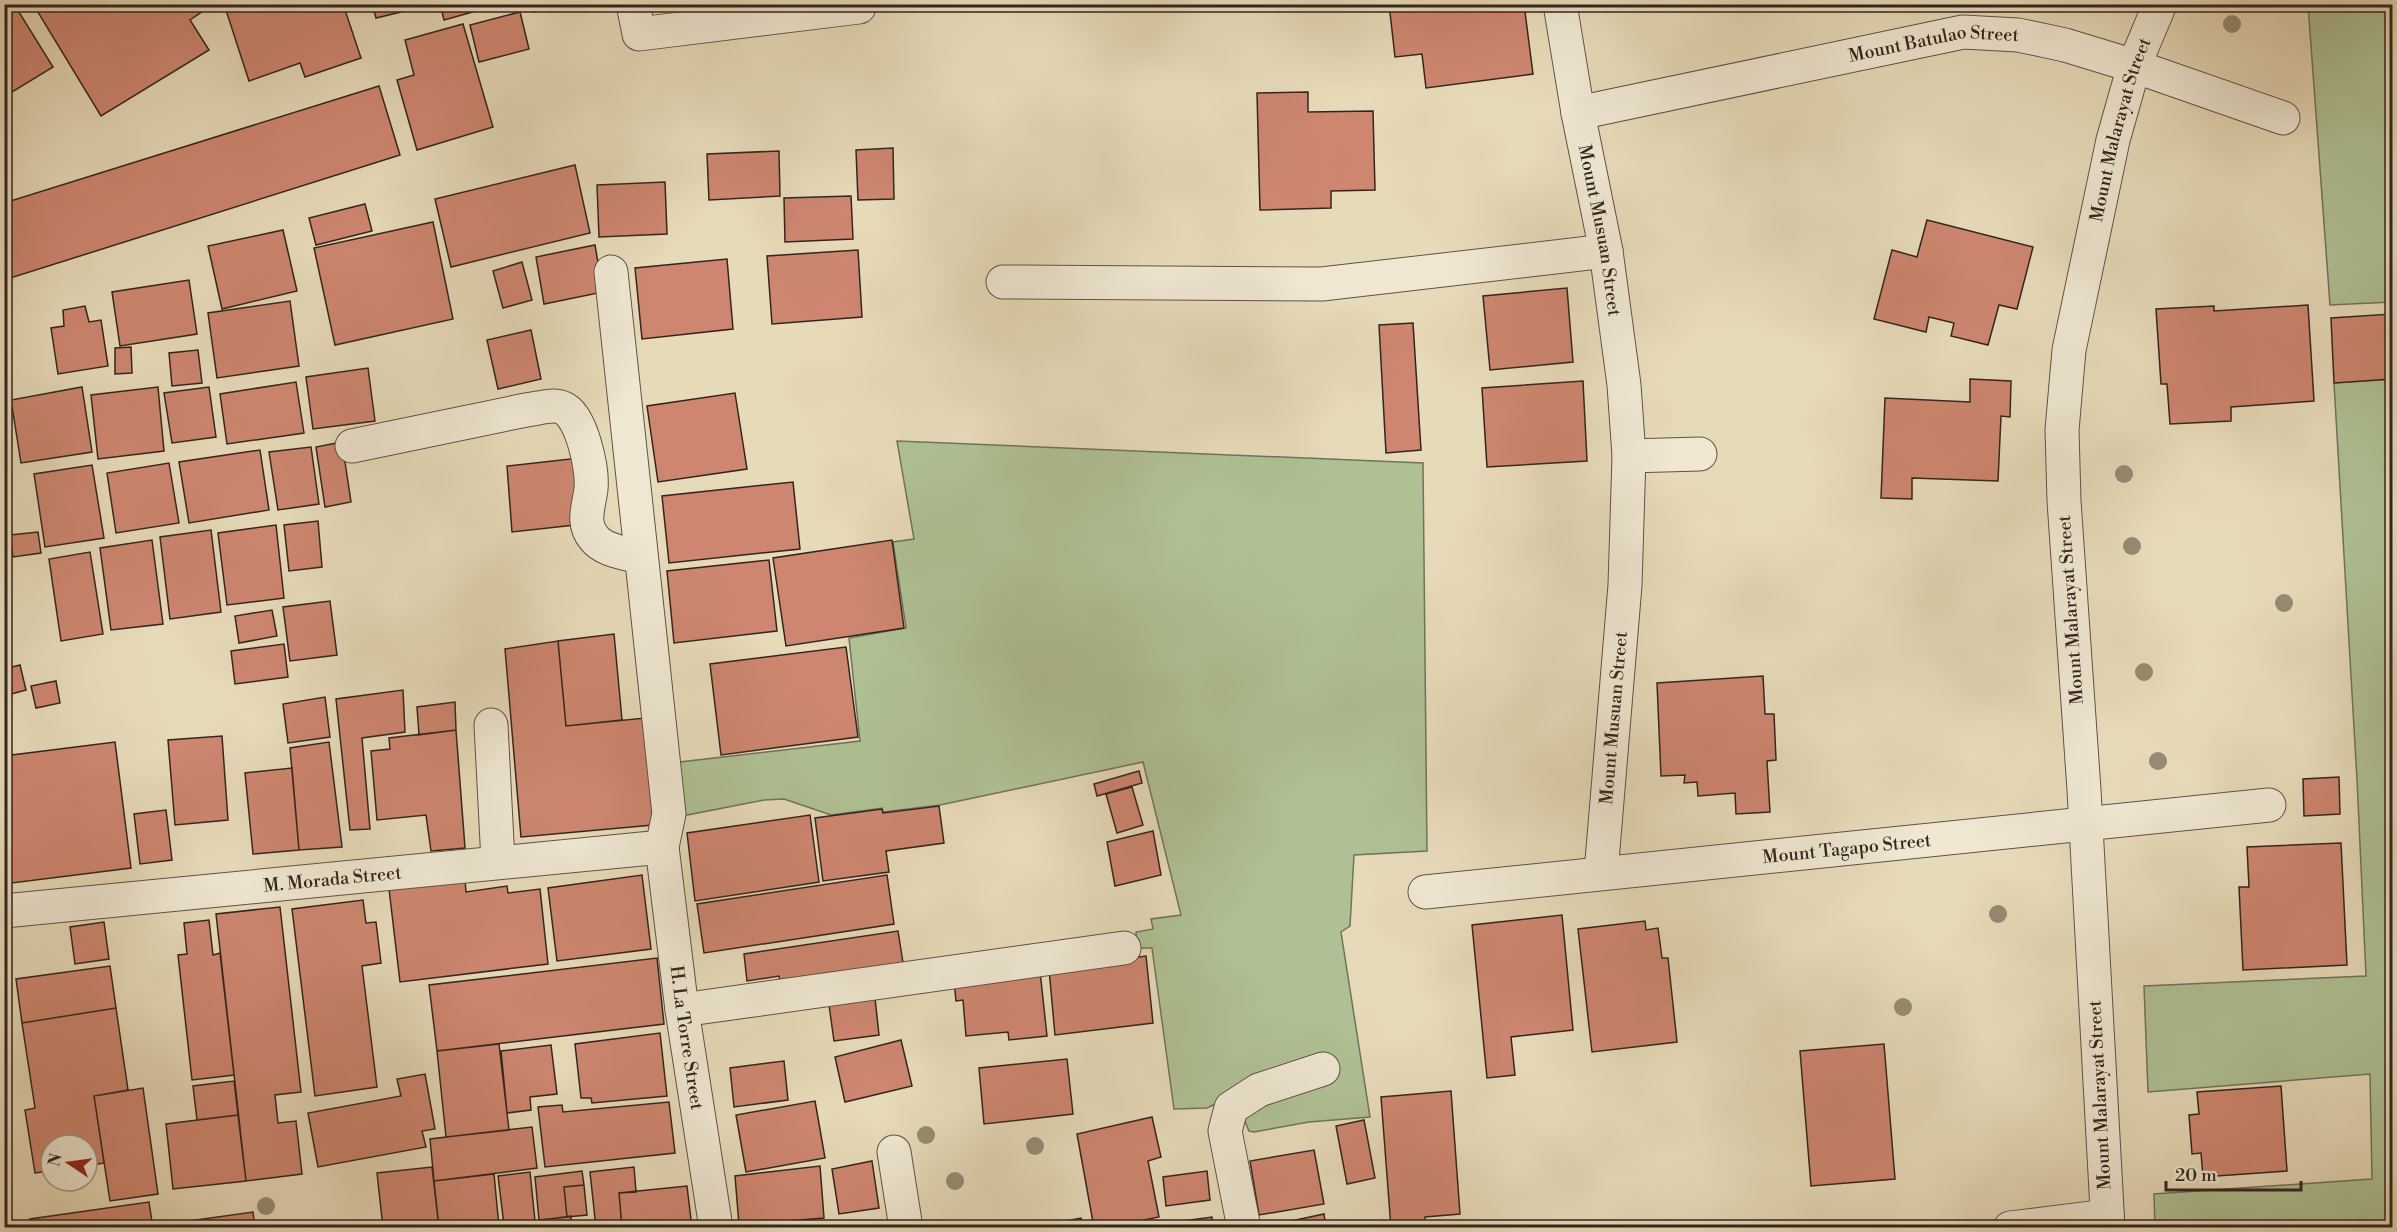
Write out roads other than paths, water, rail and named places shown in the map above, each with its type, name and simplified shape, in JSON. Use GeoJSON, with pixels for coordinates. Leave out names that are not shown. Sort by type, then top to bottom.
{"type":"FeatureCollection","features":[{"type":"Feature","properties":{"kind":"street"},"geometry":{"type":"LineString","coordinates":[[633,4],[639,34],[859,7],[858,4]]}},
{"type":"Feature","properties":{"kind":"street","name":"Mount Musuan Street"},"geometry":{"type":"LineString","coordinates":[[1560,4],[1578,113],[1606,251],[1624,386],[1629,456],[1625,585],[1600,873]]}},
{"type":"Feature","properties":{"kind":"street","name":"Mount Malarayat Street"},"geometry":{"type":"LineString","coordinates":[[2108,1222],[2086,825],[2064,501],[2062,430],[2068,350],[2113,140],[2134,66],[2160,4]]}},
{"type":"Feature","properties":{"kind":"street","name":"Mount Batulao Street"},"geometry":{"type":"LineString","coordinates":[[1578,113],[1963,32],[2018,35],[2065,45],[2134,66],[2283,118]]}},
{"type":"Feature","properties":{"kind":"street"},"geometry":{"type":"LineString","coordinates":[[1003,282],[1322,284],[1606,251]]}},
{"type":"Feature","properties":{"kind":"street","name":"H. La Torre Street"},"geometry":{"type":"LineString","coordinates":[[611,272],[669,814],[662,847],[682,1010],[716,1227]]}},
{"type":"Feature","properties":{"kind":"street"},"geometry":{"type":"LineString","coordinates":[[352,446],[526,410],[563,408],[573,416],[583,437],[590,467],[591,489],[586,511],[587,527],[594,539],[610,550],[640,557]]}},
{"type":"Feature","properties":{"kind":"street"},"geometry":{"type":"LineString","coordinates":[[1629,456],[1700,454]]}},
{"type":"Feature","properties":{"kind":"street"},"geometry":{"type":"LineString","coordinates":[[492,725],[498,862]]}},
{"type":"Feature","properties":{"kind":"street","name":"Mount Tagapo Street"},"geometry":{"type":"LineString","coordinates":[[1425,892],[2269,805]]}},
{"type":"Feature","properties":{"kind":"street","name":"M. Morada Street"},"geometry":{"type":"LineString","coordinates":[[4,911],[662,847]]}},
{"type":"Feature","properties":{"kind":"street"},"geometry":{"type":"LineString","coordinates":[[682,1010],[1124,948]]}},
{"type":"Feature","properties":{"kind":"street"},"geometry":{"type":"LineString","coordinates":[[1244,1227],[1225,1131],[1231,1108],[1259,1090],[1323,1069]]}},
{"type":"Feature","properties":{"kind":"street"},"geometry":{"type":"LineString","coordinates":[[894,1152],[906,1227]]}},
{"type":"Feature","properties":{"kind":"street"},"geometry":{"type":"LineString","coordinates":[[2010,1227],[2108,1222]]}}]}
